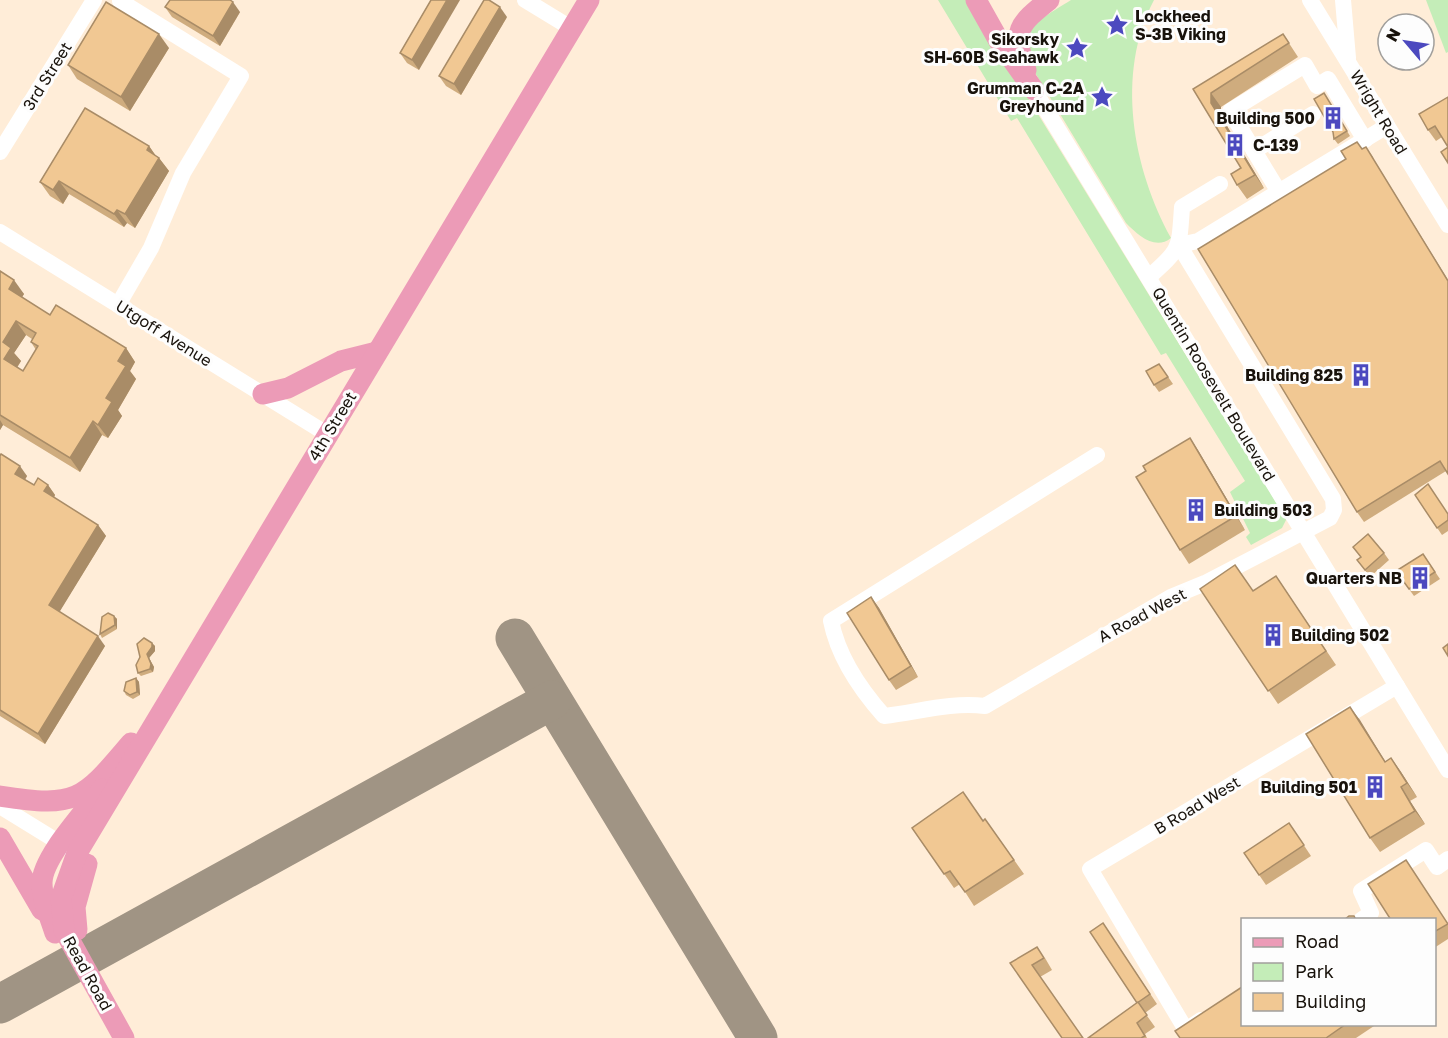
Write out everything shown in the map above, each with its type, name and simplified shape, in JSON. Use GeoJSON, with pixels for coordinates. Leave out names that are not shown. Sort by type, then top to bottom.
{"type":"FeatureCollection","features":[{"type":"Feature","properties":{"kind":"main road","name":"4th Street"},"geometry":{"type":"LineString","coordinates":[[69,849],[172,694],[589,0]]}},
{"type":"Feature","properties":{"kind":"main road"},"geometry":{"type":"LineString","coordinates":[[976,0],[999,41],[1034,90]]}},
{"type":"Feature","properties":{"kind":"main road"},"geometry":{"type":"LineString","coordinates":[[1034,90],[1018,48],[1018,31],[1026,19],[1049,0]]}},
{"type":"Feature","properties":{"kind":"main road"},"geometry":{"type":"LineString","coordinates":[[263,394],[288,388],[341,361],[377,352]]}},
{"type":"Feature","properties":{"kind":"main road"},"geometry":{"type":"LineString","coordinates":[[0,796],[56,803],[88,790],[105,774],[172,694]]}},
{"type":"Feature","properties":{"kind":"main road"},"geometry":{"type":"LineString","coordinates":[[74,949],[77,927],[75,907],[83,872],[172,694]]}},
{"type":"Feature","properties":{"kind":"main road"},"geometry":{"type":"LineString","coordinates":[[0,838],[55,933],[74,949]]}},
{"type":"Feature","properties":{"kind":"main road"},"geometry":{"type":"LineString","coordinates":[[55,933],[43,897],[42,880],[48,862],[69,849]]}},
{"type":"Feature","properties":{"kind":"main road","name":"Read Road"},"geometry":{"type":"LineString","coordinates":[[69,849],[61,898],[64,930],[124,1038]]}},
{"type":"Feature","properties":{"kind":"street","name":"3rd Street"},"geometry":{"type":"LineString","coordinates":[[0,152],[94,0]]}},
{"type":"Feature","properties":{"kind":"street"},"geometry":{"type":"LineString","coordinates":[[525,0],[571,28]]}},
{"type":"Feature","properties":{"kind":"street","name":"Wright Road"},"geometry":{"type":"LineString","coordinates":[[1310,0],[1448,225]]}},
{"type":"Feature","properties":{"kind":"street"},"geometry":{"type":"LineString","coordinates":[[1343,0],[1348,62]]}},
{"type":"Feature","properties":{"kind":"street"},"geometry":{"type":"LineString","coordinates":[[118,305],[151,248],[183,173],[241,76],[120,1]]}},
{"type":"Feature","properties":{"kind":"street"},"geometry":{"type":"LineString","coordinates":[[1279,192],[1230,111],[1305,65],[1317,86],[1328,79],[1365,140]]}},
{"type":"Feature","properties":{"kind":"street","name":"Quentin Roosevelt Boulevard"},"geometry":{"type":"LineString","coordinates":[[1034,90],[1397,686],[1446,761]]}},
{"type":"Feature","properties":{"kind":"street"},"geometry":{"type":"LineString","coordinates":[[1254,151],[1313,114]]}},
{"type":"Feature","properties":{"kind":"street"},"geometry":{"type":"LineString","coordinates":[[1179,245],[1198,241],[1387,126]]}},
{"type":"Feature","properties":{"kind":"street"},"geometry":{"type":"LineString","coordinates":[[1149,277],[1172,256],[1179,245],[1182,207],[1220,184]]}},
{"type":"Feature","properties":{"kind":"street","name":"Utgoff Avenue"},"geometry":{"type":"LineString","coordinates":[[0,232],[327,434]]}},
{"type":"Feature","properties":{"kind":"street","name":"A Road West"},"geometry":{"type":"LineString","coordinates":[[1097,455],[831,621],[836,643],[872,702],[884,716],[920,712],[959,703],[986,706],[1171,597],[1304,533],[1330,518],[1334,510],[1333,499],[1179,245]]}},
{"type":"Feature","properties":{"kind":"street","name":"B Road West"},"geometry":{"type":"LineString","coordinates":[[1214,1012],[1186,1030],[1090,869],[1397,686]]}},
{"type":"Feature","properties":{"kind":"street"},"geometry":{"type":"LineString","coordinates":[[0,806],[69,849]]}},
{"type":"Feature","properties":{"kind":"street"},"geometry":{"type":"LineString","coordinates":[[1364,918],[1371,913],[1361,891],[1426,850],[1437,867],[1448,859]]}},
{"type":"Feature","properties":{"kind":"green space"},"geometry":{"type":"Polygon","coordinates":[[[938,0],[968,0],[1284,515],[1286,520],[1282,528],[1251,545],[1246,537],[1250,533],[1230,492],[1245,481],[1166,353],[1161,355],[1017,118],[1011,121],[938,0]]]}},
{"type":"Feature","properties":{"kind":"green space"},"geometry":{"type":"Polygon","coordinates":[[[1071,0],[1154,0],[1142,29],[1135,59],[1132,90],[1139,152],[1147,182],[1171,238],[1165,242],[1147,240],[1126,223],[1034,71],[1028,45],[1033,27],[1071,0]]]}},
{"type":"Feature","properties":{"kind":"green space"},"geometry":{"type":"Polygon","coordinates":[[[1426,0],[1448,0],[1448,52],[1446,53],[1436,26],[1436,12],[1431,12],[1426,0]]]}},
{"type":"Feature","properties":{"kind":"building"},"geometry":{"type":"Polygon","coordinates":[[[170,0],[230,0],[233,2],[213,36],[165,7],[170,0]]]}},
{"type":"Feature","properties":{"kind":"building"},"geometry":{"type":"Polygon","coordinates":[[[431,0],[447,0],[412,60],[400,53],[431,0]]]}},
{"type":"Feature","properties":{"kind":"building"},"geometry":{"type":"Polygon","coordinates":[[[484,0],[489,0],[500,7],[454,84],[439,76],[484,0]]]}},
{"type":"Feature","properties":{"kind":"building"},"geometry":{"type":"Polygon","coordinates":[[[106,2],[159,34],[121,97],[68,65],[106,2]]]}},
{"type":"Feature","properties":{"kind":"building"},"geometry":{"type":"Polygon","coordinates":[[[1283,34],[1289,43],[1211,93],[1211,103],[1255,175],[1237,185],[1231,174],[1241,168],[1193,89],[1283,34]]]}},
{"type":"Feature","properties":{"kind":"building","name":"Building 500"},"geometry":{"type":"Polygon","coordinates":[[[1324,93],[1347,131],[1334,139],[1333,132],[1314,99],[1324,93]]]}},
{"type":"Feature","properties":{"kind":"building"},"geometry":{"type":"Polygon","coordinates":[[[1448,97],[1448,147],[1435,126],[1428,130],[1419,114],[1448,97]]]}},
{"type":"Feature","properties":{"kind":"building"},"geometry":{"type":"Polygon","coordinates":[[[85,108],[149,146],[147,150],[159,158],[125,214],[117,210],[114,214],[59,181],[53,190],[40,182],[85,108]]]}},
{"type":"Feature","properties":{"kind":"building","name":"Building 825"},"geometry":{"type":"Polygon","coordinates":[[[1357,142],[1362,149],[1366,147],[1448,281],[1448,474],[1440,461],[1357,512],[1198,249],[1346,159],[1341,151],[1357,142]]]}},
{"type":"Feature","properties":{"kind":"building"},"geometry":{"type":"Polygon","coordinates":[[[1448,147],[1448,163],[1441,152],[1448,147]]]}},
{"type":"Feature","properties":{"kind":"building"},"geometry":{"type":"Polygon","coordinates":[[[0,271],[14,280],[9,289],[50,315],[56,305],[126,348],[118,361],[126,366],[106,398],[112,402],[98,425],[93,421],[70,458],[0,415],[0,271]],[[16,321],[3,342],[11,348],[4,359],[23,371],[38,346],[31,342],[36,333],[16,321]]]}},
{"type":"Feature","properties":{"kind":"building"},"geometry":{"type":"Polygon","coordinates":[[[1159,364],[1168,377],[1154,385],[1146,371],[1159,364]]]}},
{"type":"Feature","properties":{"kind":"building","name":"Building 503"},"geometry":{"type":"Polygon","coordinates":[[[1190,438],[1236,516],[1180,550],[1136,477],[1146,471],[1143,466],[1190,438]]]}},
{"type":"Feature","properties":{"kind":"building"},"geometry":{"type":"Polygon","coordinates":[[[1,454],[20,466],[15,474],[34,485],[38,478],[48,485],[44,491],[98,525],[49,605],[98,636],[38,734],[0,710],[1,454]]]}},
{"type":"Feature","properties":{"kind":"building"},"geometry":{"type":"Polygon","coordinates":[[[1428,484],[1448,514],[1448,520],[1437,528],[1415,495],[1428,484]]]}},
{"type":"Feature","properties":{"kind":"building"},"geometry":{"type":"Polygon","coordinates":[[[1368,534],[1384,553],[1365,570],[1357,560],[1361,557],[1353,547],[1368,534]]]}},
{"type":"Feature","properties":{"kind":"building","name":"Quarters NB"},"geometry":{"type":"Polygon","coordinates":[[[1423,554],[1435,572],[1409,589],[1396,571],[1423,554]]]}},
{"type":"Feature","properties":{"kind":"building","name":"Building 502"},"geometry":{"type":"Polygon","coordinates":[[[1235,565],[1253,591],[1276,576],[1326,651],[1268,691],[1200,589],[1235,565]]]}},
{"type":"Feature","properties":{"kind":"building"},"geometry":{"type":"Polygon","coordinates":[[[871,597],[911,666],[889,680],[847,613],[871,597]]]}},
{"type":"Feature","properties":{"kind":"building"},"geometry":{"type":"Polygon","coordinates":[[[108,613],[114,616],[115,625],[100,634],[102,617],[108,613]]]}},
{"type":"Feature","properties":{"kind":"building"},"geometry":{"type":"Polygon","coordinates":[[[144,638],[152,643],[147,654],[151,664],[150,669],[138,673],[136,665],[140,657],[137,644],[144,638]]]}},
{"type":"Feature","properties":{"kind":"building"},"geometry":{"type":"Polygon","coordinates":[[[1448,644],[1448,656],[1443,648],[1448,644]]]}},
{"type":"Feature","properties":{"kind":"building"},"geometry":{"type":"Polygon","coordinates":[[[136,678],[137,692],[130,695],[124,691],[126,682],[136,678]]]}},
{"type":"Feature","properties":{"kind":"building","name":"Building 501"},"geometry":{"type":"Polygon","coordinates":[[[1350,707],[1385,762],[1391,758],[1407,783],[1401,787],[1415,811],[1370,838],[1306,734],[1350,707]]]}},
{"type":"Feature","properties":{"kind":"building"},"geometry":{"type":"Polygon","coordinates":[[[963,792],[1014,860],[965,892],[950,871],[944,874],[912,828],[963,792]]]}},
{"type":"Feature","properties":{"kind":"building"},"geometry":{"type":"Polygon","coordinates":[[[1289,823],[1304,845],[1259,875],[1244,853],[1289,823]]]}},
{"type":"Feature","properties":{"kind":"building"},"geometry":{"type":"Polygon","coordinates":[[[1406,860],[1448,924],[1436,931],[1436,918],[1390,918],[1368,884],[1406,860]]]}},
{"type":"Feature","properties":{"kind":"building"},"geometry":{"type":"Polygon","coordinates":[[[1103,923],[1150,994],[1137,1003],[1090,932],[1103,923]]]}},
{"type":"Feature","properties":{"kind":"building"},"geometry":{"type":"Polygon","coordinates":[[[1037,947],[1044,958],[1032,965],[1083,1038],[1062,1038],[1010,963],[1037,947]]]}},
{"type":"Feature","properties":{"kind":"building"},"geometry":{"type":"Polygon","coordinates":[[[1241,988],[1241,1026],[1343,1026],[1326,1038],[1180,1038],[1175,1031],[1241,988]]]}},
{"type":"Feature","properties":{"kind":"building"},"geometry":{"type":"Polygon","coordinates":[[[1138,1002],[1147,1015],[1137,1023],[1145,1036],[1141,1038],[1088,1038],[1138,1002]]]}},
{"type":"Feature","properties":{"kind":"taxiway"},"geometry":{"type":"LineString","coordinates":[[515,638],[758,1038]]}},
{"type":"Feature","properties":{"kind":"taxiway"},"geometry":{"type":"LineString","coordinates":[[0,1004],[552,700]]}},
{"type":"Feature","properties":{"kind":"place","name":"Lockheed S-3B Viking"},"geometry":{"type":"Point","coordinates":[1117,25]}},
{"type":"Feature","properties":{"kind":"place","name":"Sikorsky SH-60B Seahawk"},"geometry":{"type":"Point","coordinates":[1077,48]}},
{"type":"Feature","properties":{"kind":"place","name":"Grumman C-2A Greyhound"},"geometry":{"type":"Point","coordinates":[1102,97]}},
{"type":"Feature","properties":{"kind":"place","name":"Building 500"},"geometry":{"type":"Point","coordinates":[1333,118]}},
{"type":"Feature","properties":{"kind":"place","name":"C-139"},"geometry":{"type":"Point","coordinates":[1235,145]}},
{"type":"Feature","properties":{"kind":"place","name":"Building 825"},"geometry":{"type":"Point","coordinates":[1361,375]}},
{"type":"Feature","properties":{"kind":"place","name":"Building 503"},"geometry":{"type":"Point","coordinates":[1196,510]}},
{"type":"Feature","properties":{"kind":"place","name":"Quarters NB"},"geometry":{"type":"Point","coordinates":[1420,578]}},
{"type":"Feature","properties":{"kind":"place","name":"Building 502"},"geometry":{"type":"Point","coordinates":[1273,635]}},
{"type":"Feature","properties":{"kind":"place","name":"Building 501"},"geometry":{"type":"Point","coordinates":[1375,787]}}]}
